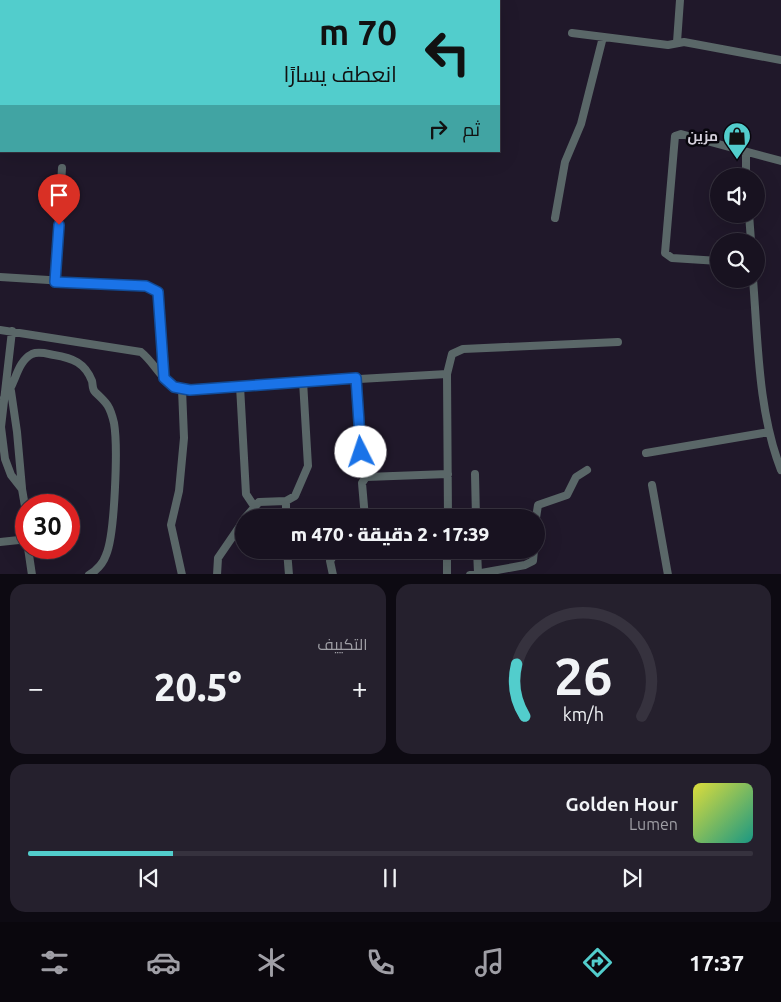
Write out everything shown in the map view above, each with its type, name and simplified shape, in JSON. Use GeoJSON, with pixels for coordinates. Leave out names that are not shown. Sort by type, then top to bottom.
{"type":"FeatureCollection","features":[{"type":"Feature","properties":{"kind":"street"},"geometry":{"type":"LineString","coordinates":[[677,42],[680,0]]}},
{"type":"Feature","properties":{"kind":"street"},"geometry":{"type":"LineString","coordinates":[[572,33],[668,45],[677,42],[781,60]]}},
{"type":"Feature","properties":{"kind":"street"},"geometry":{"type":"LineString","coordinates":[[555,218],[565,162],[581,124],[603,37]]}},
{"type":"Feature","properties":{"kind":"street"},"geometry":{"type":"LineString","coordinates":[[710,260],[672,258],[665,253],[674,138],[676,135],[681,134],[781,162]]}},
{"type":"Feature","properties":{"kind":"street"},"geometry":{"type":"LineString","coordinates":[[746,153],[746,168]]}},
{"type":"Feature","properties":{"kind":"street"},"geometry":{"type":"LineString","coordinates":[[55,282],[62,168]]}},
{"type":"Feature","properties":{"kind":"street"},"geometry":{"type":"LineString","coordinates":[[0,277],[55,282],[146,286],[155,290],[159,302],[164,378]]}},
{"type":"Feature","properties":{"kind":"street"},"geometry":{"type":"LineString","coordinates":[[754,288],[759,354],[769,432],[781,470]]}},
{"type":"Feature","properties":{"kind":"street"},"geometry":{"type":"LineString","coordinates":[[0,330],[141,352],[151,360],[169,385],[182,389],[447,374]]}},
{"type":"Feature","properties":{"kind":"street"},"geometry":{"type":"LineString","coordinates":[[12,331],[1,427],[4,459],[11,475],[22,489]]}},
{"type":"Feature","properties":{"kind":"street"},"geometry":{"type":"LineString","coordinates":[[448,509],[447,374],[452,354],[463,349],[618,342]]}},
{"type":"Feature","properties":{"kind":"street"},"geometry":{"type":"LineString","coordinates":[[4,398],[10,391],[21,364],[31,354],[37,352],[71,358],[82,365],[91,381],[93,390],[107,404],[113,422],[116,443],[111,533],[106,555],[98,570],[89,574]]}},
{"type":"Feature","properties":{"kind":"street"},"geometry":{"type":"LineString","coordinates":[[356,378],[361,452]]}},
{"type":"Feature","properties":{"kind":"street"},"geometry":{"type":"LineString","coordinates":[[252,509],[259,502],[286,501],[294,496],[308,466],[303,381]]}},
{"type":"Feature","properties":{"kind":"street"},"geometry":{"type":"LineString","coordinates":[[240,386],[246,494],[254,506]]}},
{"type":"Feature","properties":{"kind":"street"},"geometry":{"type":"LineString","coordinates":[[182,389],[184,438],[179,491],[170,526],[182,574]]}},
{"type":"Feature","properties":{"kind":"street"},"geometry":{"type":"LineString","coordinates":[[10,391],[18,432],[23,494]]}},
{"type":"Feature","properties":{"kind":"street"},"geometry":{"type":"LineString","coordinates":[[646,453],[769,432]]}},
{"type":"Feature","properties":{"kind":"street"},"geometry":{"type":"LineString","coordinates":[[537,509],[538,504],[567,495],[576,477],[586,470]]}},
{"type":"Feature","properties":{"kind":"street"},"geometry":{"type":"LineString","coordinates":[[364,509],[362,483],[366,477],[448,474]]}},
{"type":"Feature","properties":{"kind":"street"},"geometry":{"type":"LineString","coordinates":[[475,474],[476,509]]}},
{"type":"Feature","properties":{"kind":"street"},"geometry":{"type":"LineString","coordinates":[[652,485],[668,574]]}},
{"type":"Feature","properties":{"kind":"street"},"geometry":{"type":"LineString","coordinates":[[286,501],[286,509]]}},
{"type":"Feature","properties":{"kind":"street"},"geometry":{"type":"LineString","coordinates":[[217,574],[218,558],[235,533]]}},
{"type":"Feature","properties":{"kind":"street"},"geometry":{"type":"LineString","coordinates":[[0,542],[15,540]]}},
{"type":"Feature","properties":{"kind":"street"},"geometry":{"type":"LineString","coordinates":[[30,559],[32,574]]}},
{"type":"Feature","properties":{"kind":"street"},"geometry":{"type":"LineString","coordinates":[[287,559],[289,574]]}},
{"type":"Feature","properties":{"kind":"street"},"geometry":{"type":"LineString","coordinates":[[332,559],[330,562],[333,574]]}},
{"type":"Feature","properties":{"kind":"street"},"geometry":{"type":"LineString","coordinates":[[447,559],[447,574]]}},
{"type":"Feature","properties":{"kind":"street"},"geometry":{"type":"LineString","coordinates":[[476,559],[474,574],[530,563],[531,559]]}},
{"type":"Feature","properties":{"kind":"place","name":"مزين"},"geometry":{"type":"Point","coordinates":[737,160]}},
{"type":"Feature","properties":{"kind":"route"},"geometry":{"type":"LineString","coordinates":[[59,225],[55,282],[146,286],[158,292],[164,378],[169,385],[190,390],[356,378],[361,452]]}}]}
